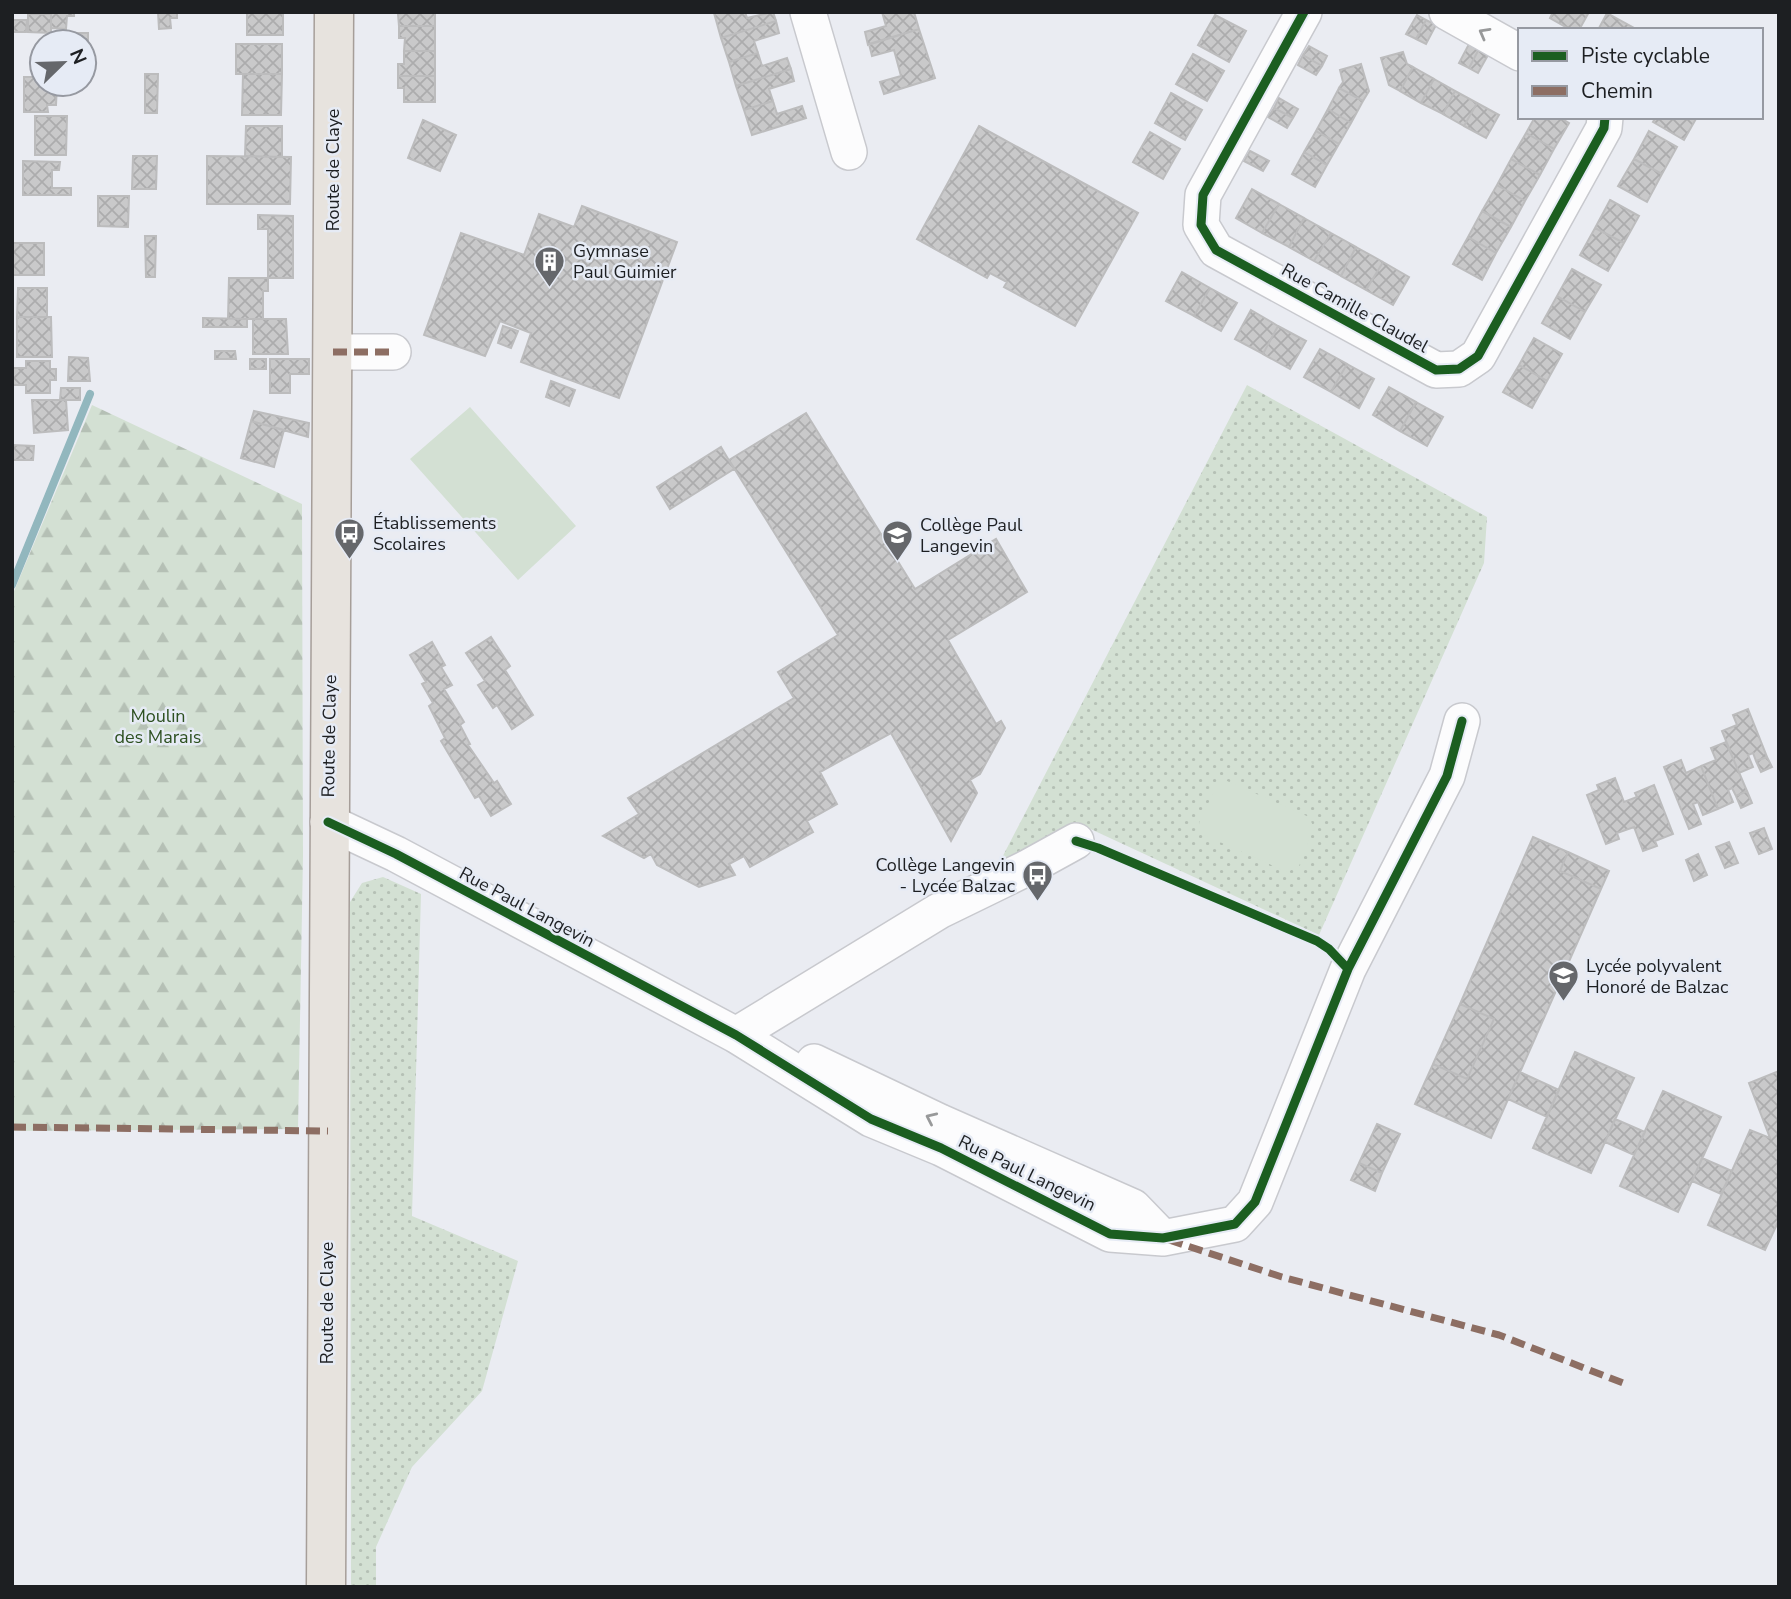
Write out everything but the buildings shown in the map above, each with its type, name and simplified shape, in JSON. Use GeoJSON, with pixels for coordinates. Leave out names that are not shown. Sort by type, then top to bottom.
{"type":"FeatureCollection","features":[{"type":"Feature","properties":{"kind":"main road","name":"Route de Claye"},"geometry":{"type":"LineString","coordinates":[[326,1587],[334,12]]}},
{"type":"Feature","properties":{"kind":"street"},"geometry":{"type":"LineString","coordinates":[[808,12],[849,152]]}},
{"type":"Feature","properties":{"kind":"street","name":"Rue Camille Claudel"},"geometry":{"type":"LineString","coordinates":[[1304,12],[1203,195],[1201,225],[1216,250],[1436,370],[1459,369],[1478,356],[1604,128],[1605,119]]}},
{"type":"Feature","properties":{"kind":"street"},"geometry":{"type":"LineString","coordinates":[[1447,12],[1518,52]]}},
{"type":"Feature","properties":{"kind":"street"},"geometry":{"type":"LineString","coordinates":[[333,352],[393,352]]}},
{"type":"Feature","properties":{"kind":"street","name":"Rue Paul Langevin"},"geometry":{"type":"LineString","coordinates":[[328,822],[396,854],[736,1035],[807,1082],[871,1119],[941,1148],[1110,1234],[1163,1238],[1235,1224],[1255,1202],[1348,969],[1447,776],[1462,721]]}},
{"type":"Feature","properties":{"kind":"street"},"geometry":{"type":"LineString","coordinates":[[736,1035],[939,911],[1076,841]]}},
{"type":"Feature","properties":{"kind":"green space"},"geometry":{"type":"Polygon","coordinates":[[[1247,385],[1487,517],[1484,563],[1319,935],[1084,826],[993,875],[1247,385]]]}},
{"type":"Feature","properties":{"kind":"green space","name":"Moulin des Marais"},"geometry":{"type":"Polygon","coordinates":[[[92,405],[302,504],[303,856],[298,1129],[12,1131],[12,596],[92,405]]]}},
{"type":"Feature","properties":{"kind":"green space"},"geometry":{"type":"Polygon","coordinates":[[[470,407],[576,526],[518,580],[410,459],[470,407]]]}},
{"type":"Feature","properties":{"kind":"green space"},"geometry":{"type":"Polygon","coordinates":[[[1227,781],[1309,817],[1314,828],[1299,866],[1287,872],[1204,835],[1199,823],[1216,787],[1227,781]]]}},
{"type":"Feature","properties":{"kind":"green space"},"geometry":{"type":"Polygon","coordinates":[[[383,877],[421,894],[412,1216],[518,1261],[482,1391],[412,1467],[376,1547],[376,1587],[351,1587],[350,902],[362,883],[383,877]]]}},
{"type":"Feature","properties":{"kind":"waterway"},"geometry":{"type":"LineString","coordinates":[[12,585],[90,394]]}},
{"type":"Feature","properties":{"kind":"marked path"},"geometry":{"type":"LineString","coordinates":[[333,352],[393,352]]}},
{"type":"Feature","properties":{"kind":"marked path"},"geometry":{"type":"LineString","coordinates":[[12,1127],[328,1131]]}},
{"type":"Feature","properties":{"kind":"marked path"},"geometry":{"type":"LineString","coordinates":[[1169,1240],[1282,1277],[1499,1335],[1623,1383]]}},
{"type":"Feature","properties":{"kind":"cycle path"},"geometry":{"type":"LineString","coordinates":[[1304,12],[1203,195],[1201,225],[1216,250],[1436,370],[1459,369],[1478,356],[1604,128],[1605,119]]}},
{"type":"Feature","properties":{"kind":"cycle path"},"geometry":{"type":"LineString","coordinates":[[328,822],[396,854],[736,1035],[871,1119],[941,1148],[1110,1234],[1163,1238],[1235,1224],[1255,1202],[1348,969],[1447,776],[1462,721]]}},
{"type":"Feature","properties":{"kind":"cycle path"},"geometry":{"type":"LineString","coordinates":[[1076,841],[1317,941],[1329,949],[1348,969]]}},
{"type":"Feature","properties":{"kind":"place","name":"Gymnase Paul Guimier"},"geometry":{"type":"Point","coordinates":[550,288]}},
{"type":"Feature","properties":{"kind":"place","name":"Établissements Scolaires"},"geometry":{"type":"Point","coordinates":[350,560]}},
{"type":"Feature","properties":{"kind":"place","name":"Collège Paul Langevin"},"geometry":{"type":"Point","coordinates":[897,562]}},
{"type":"Feature","properties":{"kind":"place","name":"Collège Langevin - Lycée Balzac"},"geometry":{"type":"Point","coordinates":[1038,902]}},
{"type":"Feature","properties":{"kind":"place","name":"Lycée polyvalent Honoré de Balzac"},"geometry":{"type":"Point","coordinates":[1563,1003]}}]}
